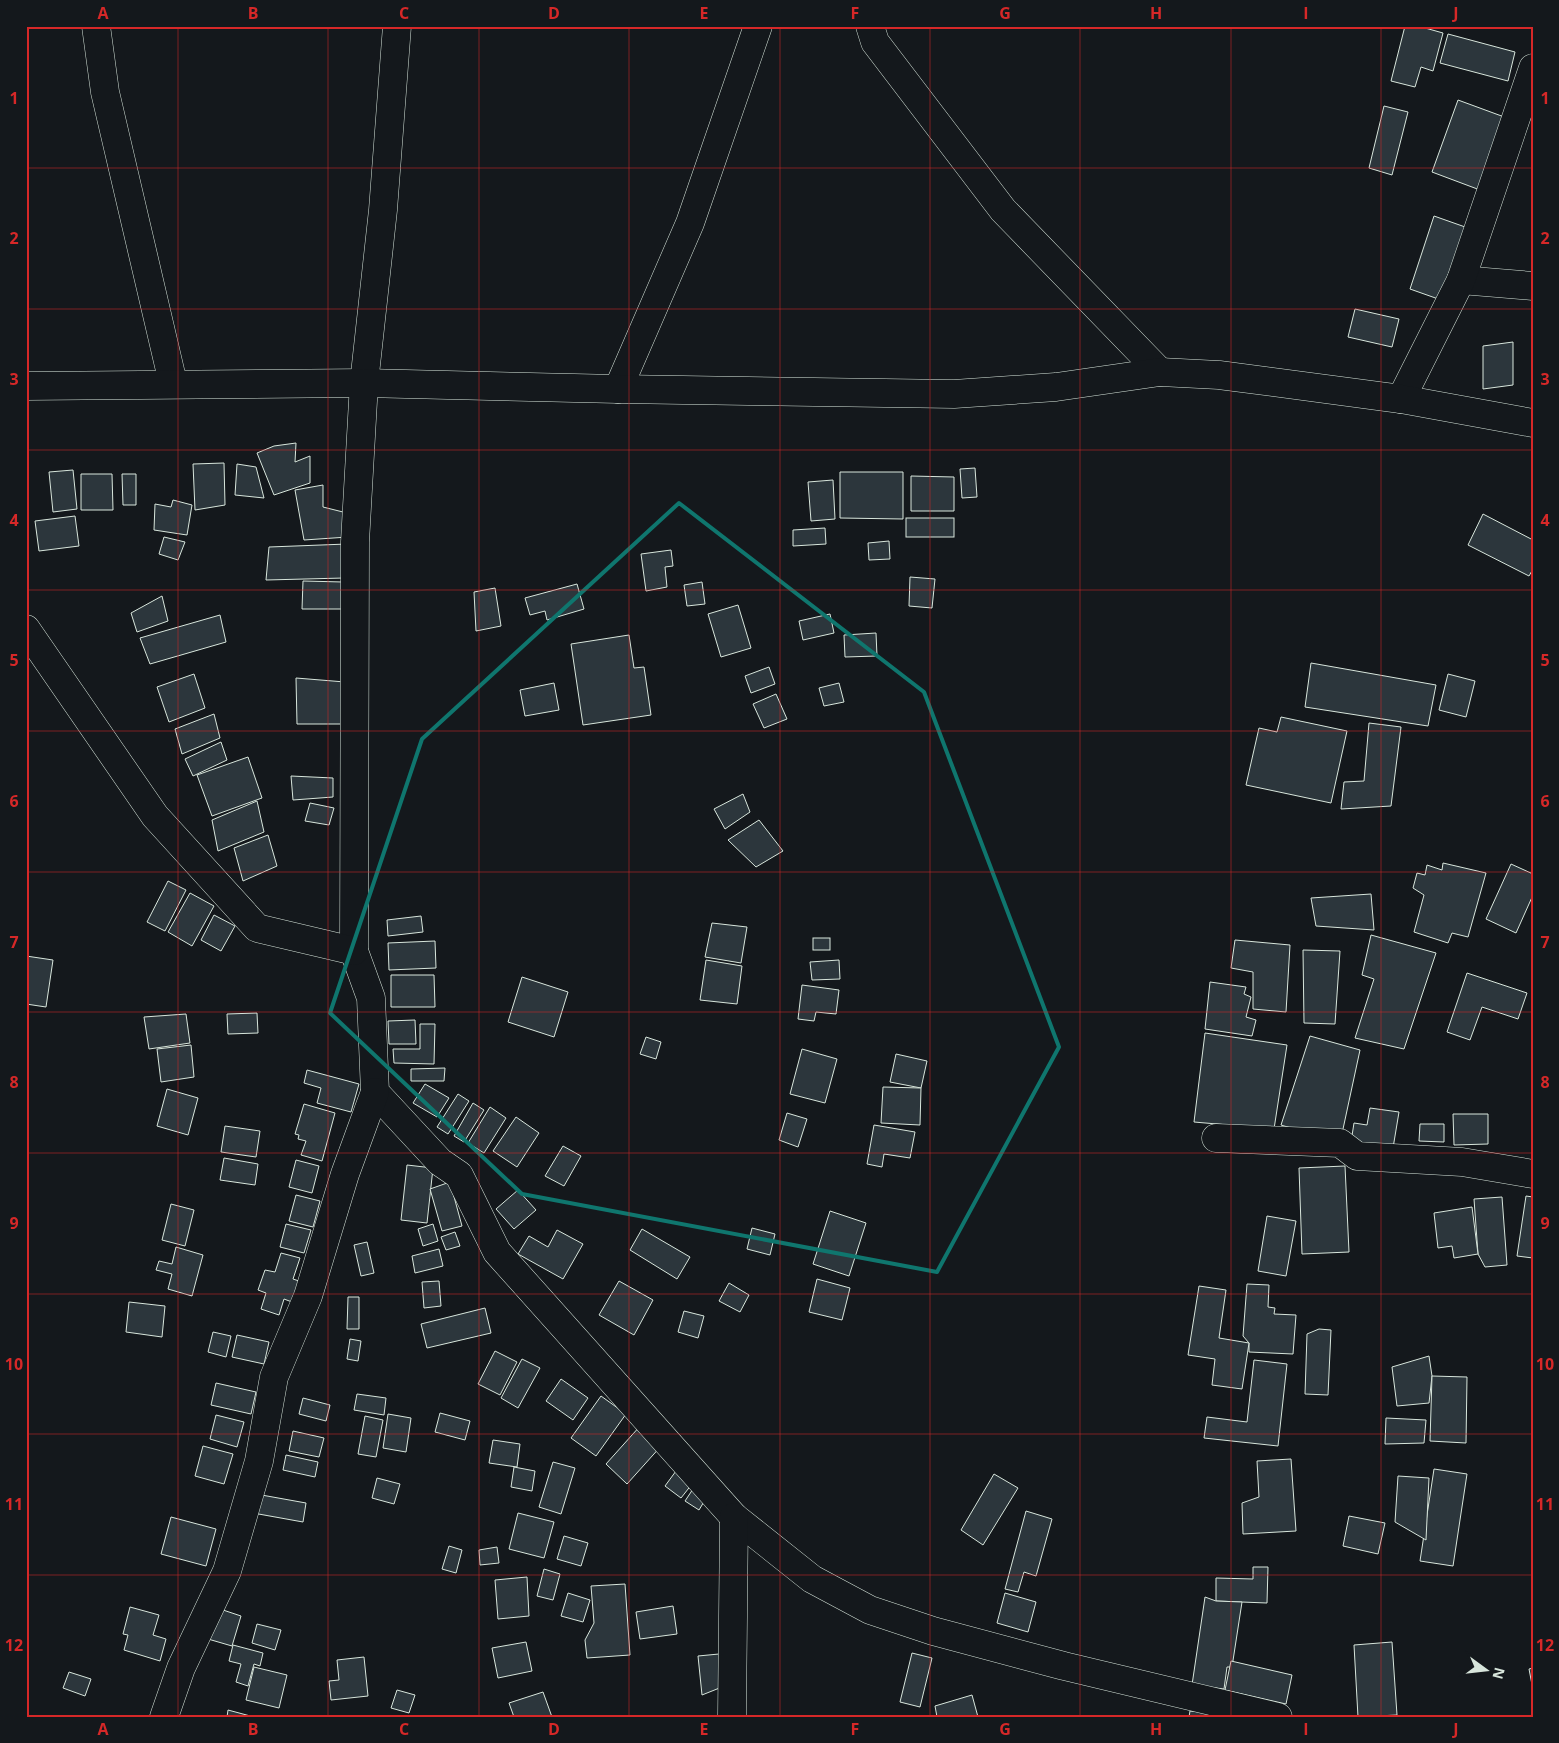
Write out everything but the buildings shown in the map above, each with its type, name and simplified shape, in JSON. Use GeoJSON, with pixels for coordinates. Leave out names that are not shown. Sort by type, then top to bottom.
{"type":"FeatureCollection","features":[{"type":"Feature","properties":{"kind":"street"},"geometry":{"type":"LineString","coordinates":[[96,26],[105,92],[173,383]]}},
{"type":"Feature","properties":{"kind":"street"},"geometry":{"type":"LineString","coordinates":[[164,1717],[181,1668],[227,1571],[259,1462],[274,1377],[308,1296],[345,1174],[375,1092],[371,998],[354,951],[355,542],[364,383],[383,210],[397,26]]}},
{"type":"Feature","properties":{"kind":"street"},"geometry":{"type":"LineString","coordinates":[[618,389],[690,223],[758,26]]}},
{"type":"Feature","properties":{"kind":"street"},"geometry":{"type":"LineString","coordinates":[[870,26],[875,42],[1003,210],[1160,372]]}},
{"type":"Feature","properties":{"kind":"street"},"geometry":{"type":"LineString","coordinates":[[1401,399],[1461,280],[1533,68]]}},
{"type":"Feature","properties":{"kind":"street"},"geometry":{"type":"LineString","coordinates":[[1461,280],[1533,286]]}},
{"type":"Feature","properties":{"kind":"street"},"geometry":{"type":"LineString","coordinates":[[26,386],[173,383],[364,383],[954,394],[1056,387],[1160,372],[1219,375],[1401,399],[1533,423]]}},
{"type":"Feature","properties":{"kind":"street"},"geometry":{"type":"LineString","coordinates":[[26,628],[154,816],[256,928],[354,951]]}},
{"type":"Feature","properties":{"kind":"street"},"geometry":{"type":"LineString","coordinates":[[375,1092],[440,1162],[459,1174],[497,1252],[734,1517],[812,1579],[870,1610],[933,1631],[1064,1666],[1278,1717]]}},
{"type":"Feature","properties":{"kind":"street"},"geometry":{"type":"LineString","coordinates":[[1216,1138],[1340,1143],[1357,1156],[1462,1162],[1533,1174]]}},
{"type":"Feature","properties":{"kind":"street"},"geometry":{"type":"LineString","coordinates":[[732,1717],[734,1517]]}},
{"type":"Feature","properties":{"kind":"highlighted area"},"geometry":{"type":"Polygon","coordinates":[[[679,503],[924,692],[1059,1047],[937,1272],[522,1194],[330,1013],[422,739],[679,503]]]}}]}
